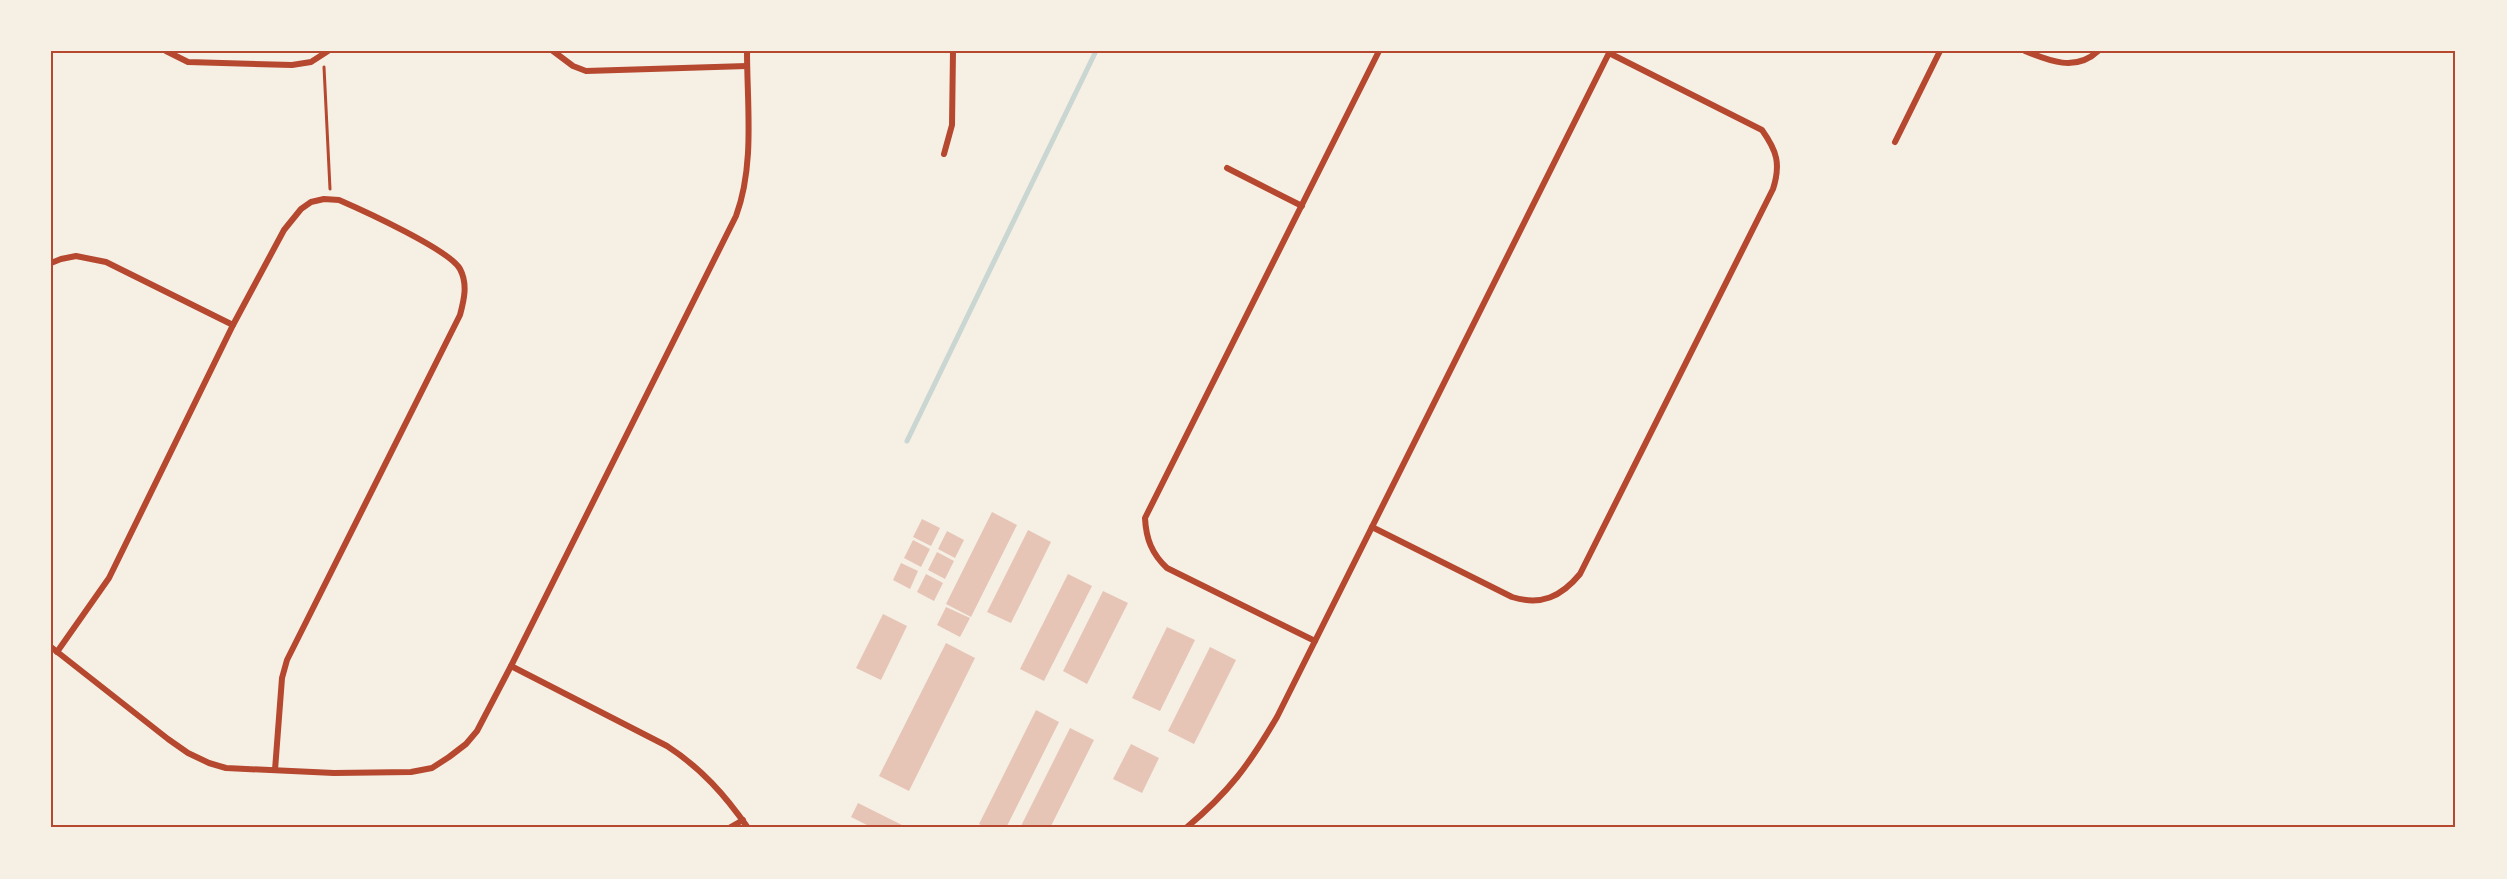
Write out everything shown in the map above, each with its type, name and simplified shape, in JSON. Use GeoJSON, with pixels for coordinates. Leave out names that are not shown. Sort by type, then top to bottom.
{"type":"FeatureCollection","features":[{"type":"Feature","properties":{"kind":"street"},"geometry":{"type":"LineString","coordinates":[[166,51],[188,62],[269,64],[311,62],[326,53]]}},
{"type":"Feature","properties":{"kind":"street"},"geometry":{"type":"LineString","coordinates":[[553,51],[573,66],[586,71],[747,66]]}},
{"type":"Feature","properties":{"kind":"street"},"geometry":{"type":"LineString","coordinates":[[51,647],[188,753],[226,768],[373,774],[411,772],[432,768],[466,744],[477,732],[511,666],[736,216],[742,198],[747,158],[747,51]]}},
{"type":"Feature","properties":{"kind":"street"},"geometry":{"type":"LineString","coordinates":[[944,154],[952,125],[953,51]]}},
{"type":"Feature","properties":{"kind":"street"},"geometry":{"type":"LineString","coordinates":[[1315,641],[1167,568],[1159,561],[1152,549],[1146,535],[1145,518],[1379,51]]}},
{"type":"Feature","properties":{"kind":"street"},"geometry":{"type":"LineString","coordinates":[[1895,142],[1940,51]]}},
{"type":"Feature","properties":{"kind":"street"},"geometry":{"type":"LineString","coordinates":[[2025,51],[2055,62],[2068,63],[2082,62],[2098,51]]}},
{"type":"Feature","properties":{"kind":"street"},"geometry":{"type":"LineString","coordinates":[[1186,828],[1214,804],[1239,777],[1277,717],[1372,527],[1610,52],[1762,130],[1774,146],[1778,159],[1778,174],[1757,221],[1580,574],[1566,589],[1549,599],[1525,601],[1512,597],[1372,527]]}},
{"type":"Feature","properties":{"kind":"street"},"geometry":{"type":"LineString","coordinates":[[1227,168],[1302,206]]}},
{"type":"Feature","properties":{"kind":"street"},"geometry":{"type":"LineString","coordinates":[[57,652],[109,578],[233,325],[284,230],[292,219],[311,202],[339,200],[358,208],[452,260],[460,269],[464,284],[464,298],[456,322],[287,660],[281,687],[275,770]]}},
{"type":"Feature","properties":{"kind":"street"},"geometry":{"type":"LineString","coordinates":[[51,263],[76,256],[106,262],[233,325]]}},
{"type":"Feature","properties":{"kind":"street"},"geometry":{"type":"LineString","coordinates":[[511,666],[667,746],[685,758],[717,788],[748,828]]}},
{"type":"Feature","properties":{"kind":"street"},"geometry":{"type":"LineString","coordinates":[[729,828],[743,820]]}},
{"type":"Feature","properties":{"kind":"path"},"geometry":{"type":"LineString","coordinates":[[326,53],[330,200]]}},
{"type":"Feature","properties":{"kind":"building"},"geometry":{"type":"Polygon","coordinates":[[[992,512],[1017,525],[971,617],[946,604],[992,512]]]}},
{"type":"Feature","properties":{"kind":"building"},"geometry":{"type":"Polygon","coordinates":[[[922,519],[940,528],[931,546],[913,537],[922,519]]]}},
{"type":"Feature","properties":{"kind":"building"},"geometry":{"type":"Polygon","coordinates":[[[1028,530],[1051,542],[1011,623],[987,612],[1028,530]]]}},
{"type":"Feature","properties":{"kind":"building"},"geometry":{"type":"Polygon","coordinates":[[[947,531],[964,540],[955,558],[938,549],[947,531]]]}},
{"type":"Feature","properties":{"kind":"building"},"geometry":{"type":"Polygon","coordinates":[[[913,540],[930,549],[921,567],[904,558],[913,540]]]}},
{"type":"Feature","properties":{"kind":"building"},"geometry":{"type":"Polygon","coordinates":[[[937,552],[954,561],[945,579],[928,570],[937,552]]]}},
{"type":"Feature","properties":{"kind":"building"},"geometry":{"type":"Polygon","coordinates":[[[901,563],[918,571],[910,589],[893,580],[901,563]]]}},
{"type":"Feature","properties":{"kind":"building"},"geometry":{"type":"Polygon","coordinates":[[[926,574],[943,583],[934,601],[917,592],[926,574]]]}},
{"type":"Feature","properties":{"kind":"building"},"geometry":{"type":"Polygon","coordinates":[[[1068,574],[1092,586],[1044,681],[1020,669],[1068,574]]]}},
{"type":"Feature","properties":{"kind":"building"},"geometry":{"type":"Polygon","coordinates":[[[1103,591],[1128,603],[1087,684],[1063,671],[1103,591]]]}},
{"type":"Feature","properties":{"kind":"building"},"geometry":{"type":"Polygon","coordinates":[[[946,607],[970,618],[960,637],[937,625],[946,607]]]}},
{"type":"Feature","properties":{"kind":"building"},"geometry":{"type":"Polygon","coordinates":[[[883,614],[907,626],[881,680],[856,668],[883,614]]]}},
{"type":"Feature","properties":{"kind":"building"},"geometry":{"type":"Polygon","coordinates":[[[1167,627],[1195,640],[1160,711],[1132,698],[1167,627]]]}},
{"type":"Feature","properties":{"kind":"building"},"geometry":{"type":"Polygon","coordinates":[[[946,643],[975,658],[909,791],[879,776],[946,643]]]}},
{"type":"Feature","properties":{"kind":"building"},"geometry":{"type":"Polygon","coordinates":[[[1210,647],[1236,660],[1194,744],[1168,731],[1210,647]]]}},
{"type":"Feature","properties":{"kind":"building"},"geometry":{"type":"Polygon","coordinates":[[[1036,710],[1059,722],[1006,828],[987,828],[979,824],[1036,710]]]}},
{"type":"Feature","properties":{"kind":"building"},"geometry":{"type":"Polygon","coordinates":[[[1070,728],[1094,740],[1050,828],[1020,828],[1070,728]]]}},
{"type":"Feature","properties":{"kind":"building"},"geometry":{"type":"Polygon","coordinates":[[[1131,744],[1159,758],[1142,793],[1113,779],[1131,744]]]}},
{"type":"Feature","properties":{"kind":"building"},"geometry":{"type":"Polygon","coordinates":[[[858,803],[908,828],[873,828],[851,817],[858,803]]]}},
{"type":"Feature","properties":{"kind":"waterway"},"geometry":{"type":"LineString","coordinates":[[907,441],[1096,51]]}}]}
